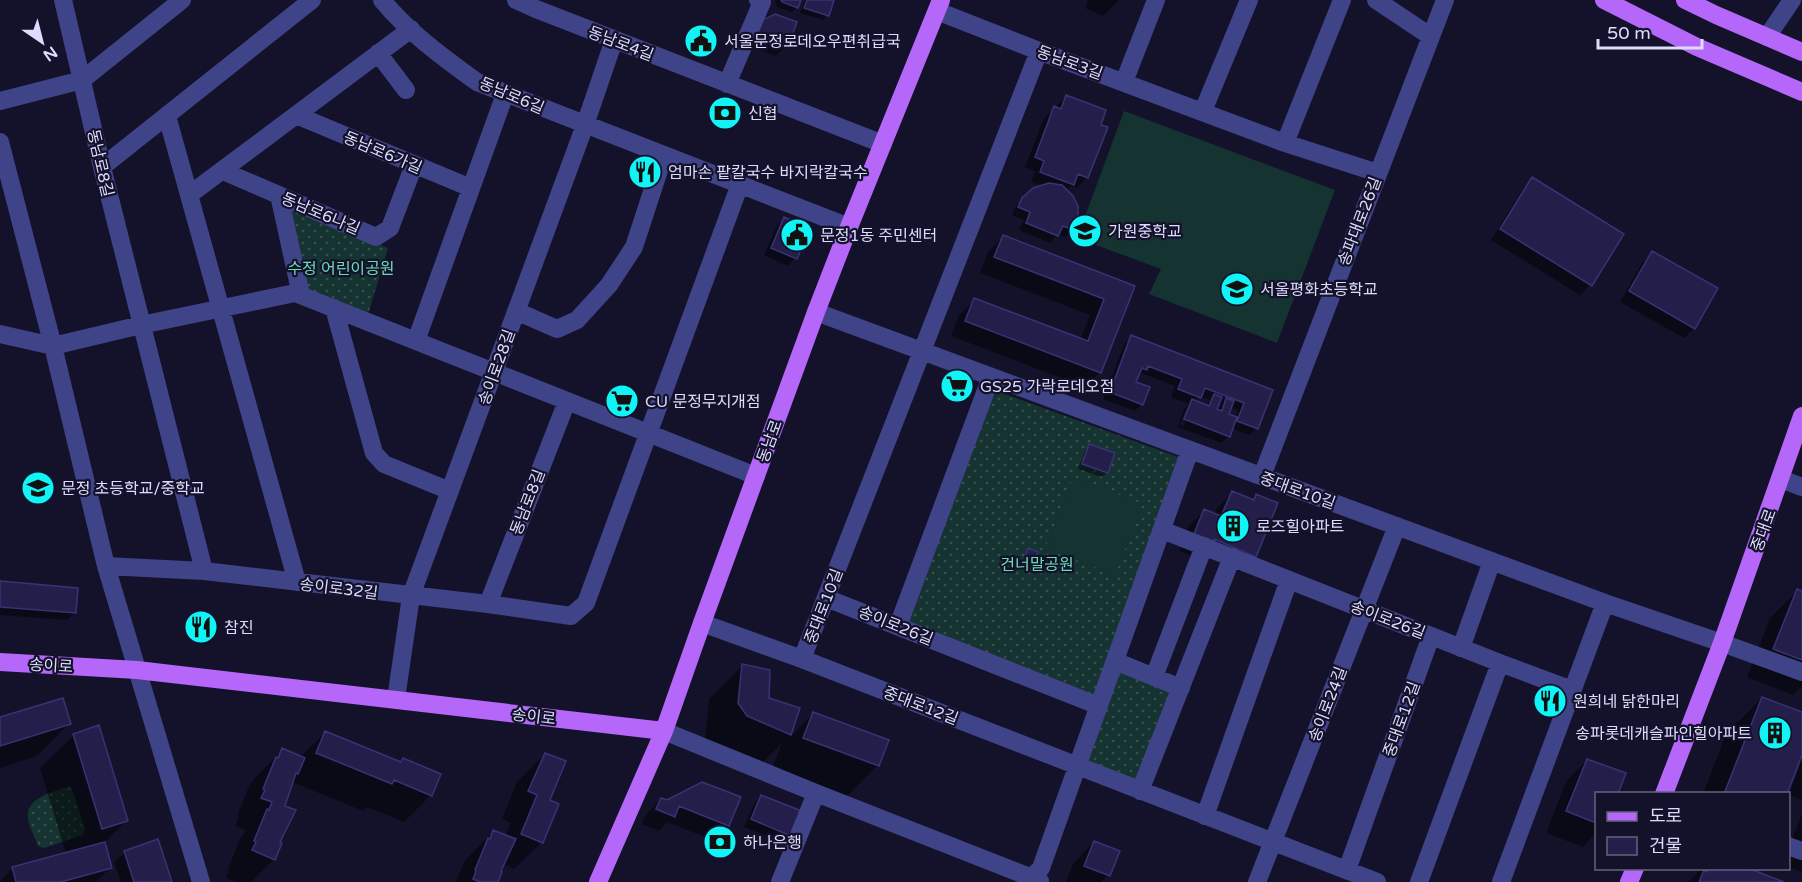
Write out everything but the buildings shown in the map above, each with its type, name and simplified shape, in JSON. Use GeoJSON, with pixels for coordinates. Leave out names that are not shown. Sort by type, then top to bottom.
{"type":"FeatureCollection","features":[{"type":"Feature","properties":{"kind":"main road"},"geometry":{"type":"LineString","coordinates":[[1604,0],[1697,47],[1802,92]]}},
{"type":"Feature","properties":{"kind":"main road"},"geometry":{"type":"LineString","coordinates":[[1685,0],[1802,52]]}},
{"type":"Feature","properties":{"kind":"main road","name":"동남로"},"geometry":{"type":"LineString","coordinates":[[598,882],[664,731],[816,312],[939,5]]}},
{"type":"Feature","properties":{"kind":"main road","name":"중대로"},"geometry":{"type":"LineString","coordinates":[[1665,792],[1722,643],[1802,416]]}},
{"type":"Feature","properties":{"kind":"main road","name":"송이로"},"geometry":{"type":"LineString","coordinates":[[0,662],[137,670],[664,731]]}},
{"type":"Feature","properties":{"kind":"street","name":"동남로8길"},"geometry":{"type":"LineString","coordinates":[[63,0],[141,325],[204,571]]}},
{"type":"Feature","properties":{"kind":"street"},"geometry":{"type":"LineString","coordinates":[[0,101],[82,80],[182,0]]}},
{"type":"Feature","properties":{"kind":"street"},"geometry":{"type":"LineString","coordinates":[[102,167],[312,0]]}},
{"type":"Feature","properties":{"kind":"street","name":"동남로6길"},"geometry":{"type":"LineString","coordinates":[[382,0],[411,29],[477,82],[849,227]]}},
{"type":"Feature","properties":{"kind":"street","name":"동남로4길"},"geometry":{"type":"LineString","coordinates":[[516,0],[883,144]]}},
{"type":"Feature","properties":{"kind":"street"},"geometry":{"type":"LineString","coordinates":[[1124,82],[1156,0]]}},
{"type":"Feature","properties":{"kind":"street"},"geometry":{"type":"LineString","coordinates":[[1203,111],[1249,0]]}},
{"type":"Feature","properties":{"kind":"street"},"geometry":{"type":"LineString","coordinates":[[1285,142],[1342,0]]}},
{"type":"Feature","properties":{"kind":"street"},"geometry":{"type":"LineString","coordinates":[[1376,0],[1430,36]]}},
{"type":"Feature","properties":{"kind":"street","name":"송파대로26길"},"geometry":{"type":"LineString","coordinates":[[1262,476],[1445,0]]}},
{"type":"Feature","properties":{"kind":"street"},"geometry":{"type":"LineString","coordinates":[[1767,38],[1792,0]]}},
{"type":"Feature","properties":{"kind":"street"},"geometry":{"type":"LineString","coordinates":[[727,84],[760,1]]}},
{"type":"Feature","properties":{"kind":"street","name":"동남로3길"},"geometry":{"type":"LineString","coordinates":[[939,5],[1039,51],[1285,142],[1378,173]]}},
{"type":"Feature","properties":{"kind":"street"},"geometry":{"type":"LineString","coordinates":[[189,195],[411,29]]}},
{"type":"Feature","properties":{"kind":"street","name":"송이로28길"},"geometry":{"type":"LineString","coordinates":[[396,699],[411,596],[585,125],[614,40]]}},
{"type":"Feature","properties":{"kind":"street","name":"중대로10길"},"geometry":{"type":"LineString","coordinates":[[802,659],[1039,51]]}},
{"type":"Feature","properties":{"kind":"street"},"geometry":{"type":"LineString","coordinates":[[378,53],[406,90]]}},
{"type":"Feature","properties":{"kind":"street"},"geometry":{"type":"LineString","coordinates":[[416,341],[505,94]]}},
{"type":"Feature","properties":{"kind":"street"},"geometry":{"type":"LineString","coordinates":[[167,116],[297,582]]}},
{"type":"Feature","properties":{"kind":"street","name":"동남로6가길"},"geometry":{"type":"LineString","coordinates":[[296,116],[471,188]]}},
{"type":"Feature","properties":{"kind":"street"},"geometry":{"type":"LineString","coordinates":[[0,142],[53,346],[106,566],[201,882]]}},
{"type":"Feature","properties":{"kind":"street"},"geometry":{"type":"LineString","coordinates":[[516,311],[557,329],[577,320],[609,285],[634,247],[664,155]]}},
{"type":"Feature","properties":{"kind":"street","name":"동남로6나길"},"geometry":{"type":"LineString","coordinates":[[223,171],[376,237],[390,228],[414,165]]}},
{"type":"Feature","properties":{"kind":"street"},"geometry":{"type":"LineString","coordinates":[[648,434],[740,184]]}},
{"type":"Feature","properties":{"kind":"street"},"geometry":{"type":"LineString","coordinates":[[279,195],[301,295]]}},
{"type":"Feature","properties":{"kind":"street"},"geometry":{"type":"LineString","coordinates":[[0,334],[53,346],[295,293],[756,476]]}},
{"type":"Feature","properties":{"kind":"street"},"geometry":{"type":"LineString","coordinates":[[334,308],[374,453],[384,465],[450,491]]}},
{"type":"Feature","properties":{"kind":"street","name":"중대로10길"},"geometry":{"type":"LineString","coordinates":[[816,312],[1605,603],[1722,643]]}},
{"type":"Feature","properties":{"kind":"street"},"geometry":{"type":"LineString","coordinates":[[898,627],[991,377]]}},
{"type":"Feature","properties":{"kind":"street","name":"동남로8길"},"geometry":{"type":"LineString","coordinates":[[488,604],[567,401]]}},
{"type":"Feature","properties":{"kind":"street","name":"송이로32길"},"geometry":{"type":"LineString","coordinates":[[106,566],[204,571],[488,604],[571,616],[586,603],[648,434]]}},
{"type":"Feature","properties":{"kind":"street"},"geometry":{"type":"LineString","coordinates":[[1033,881],[1041,868],[1190,450]]}},
{"type":"Feature","properties":{"kind":"street"},"geometry":{"type":"LineString","coordinates":[[1781,479],[1802,487]]}},
{"type":"Feature","properties":{"kind":"street","name":"송이로24길"},"geometry":{"type":"LineString","coordinates":[[1257,882],[1397,526]]}},
{"type":"Feature","properties":{"kind":"street","name":"송이로26길"},"geometry":{"type":"LineString","coordinates":[[1162,530],[1572,690]]}},
{"type":"Feature","properties":{"kind":"street"},"geometry":{"type":"LineString","coordinates":[[1154,677],[1204,546]]}},
{"type":"Feature","properties":{"kind":"street"},"geometry":{"type":"LineString","coordinates":[[1140,791],[1232,557]]}},
{"type":"Feature","properties":{"kind":"street"},"geometry":{"type":"LineString","coordinates":[[1461,648],[1492,561]]}},
{"type":"Feature","properties":{"kind":"street"},"geometry":{"type":"LineString","coordinates":[[1205,816],[1288,580]]}},
{"type":"Feature","properties":{"kind":"street","name":"송이로26길"},"geometry":{"type":"LineString","coordinates":[[826,598],[1099,706]]}},
{"type":"Feature","properties":{"kind":"street"},"geometry":{"type":"LineString","coordinates":[[1500,882],[1605,603]]}},
{"type":"Feature","properties":{"kind":"street","name":"중대로12길"},"geometry":{"type":"LineString","coordinates":[[702,623],[802,659],[1377,882]]}},
{"type":"Feature","properties":{"kind":"street","name":"중대로12길"},"geometry":{"type":"LineString","coordinates":[[1347,870],[1431,636]]}},
{"type":"Feature","properties":{"kind":"street"},"geometry":{"type":"LineString","coordinates":[[1722,643],[1802,672]]}},
{"type":"Feature","properties":{"kind":"street"},"geometry":{"type":"LineString","coordinates":[[1115,662],[1181,688]]}},
{"type":"Feature","properties":{"kind":"street"},"geometry":{"type":"LineString","coordinates":[[1419,882],[1500,663]]}},
{"type":"Feature","properties":{"kind":"street","name":"송이로"},"geometry":{"type":"LineString","coordinates":[[664,731],[1033,881]]}},
{"type":"Feature","properties":{"kind":"street"},"geometry":{"type":"LineString","coordinates":[[780,882],[816,793]]}},
{"type":"Feature","properties":{"kind":"green space"},"geometry":{"type":"Polygon","coordinates":[[[1124,111],[1335,190],[1277,343],[1149,294],[1161,269],[1077,238],[1124,111]]]}},
{"type":"Feature","properties":{"kind":"green space","name":"수정 어린이공원"},"geometry":{"type":"Polygon","coordinates":[[[288,205],[388,248],[367,318],[309,296],[288,205]]]}},
{"type":"Feature","properties":{"kind":"green space","name":"건너말공원"},"geometry":{"type":"Polygon","coordinates":[[[994,390],[1181,458],[1097,701],[906,623],[994,390]]]}},
{"type":"Feature","properties":{"kind":"green space"},"geometry":{"type":"Polygon","coordinates":[[[1073,477],[1143,504],[1115,575],[1045,548],[1073,477]]]}},
{"type":"Feature","properties":{"kind":"green space"},"geometry":{"type":"Polygon","coordinates":[[[1120,669],[1175,691],[1138,787],[1083,764],[1120,669]]]}},
{"type":"Feature","properties":{"kind":"green space"},"geometry":{"type":"Polygon","coordinates":[[[71,786],[85,829],[83,835],[44,848],[38,846],[28,818],[31,805],[43,796],[71,786]]]}},
{"type":"Feature","properties":{"kind":"place","name":"서울문정로데오우편취급국"},"geometry":{"type":"Point","coordinates":[701,41]}},
{"type":"Feature","properties":{"kind":"place","name":"신협"},"geometry":{"type":"Point","coordinates":[725,113]}},
{"type":"Feature","properties":{"kind":"place","name":"엄마손 팥칼국수 바지락칼국수"},"geometry":{"type":"Point","coordinates":[645,172]}},
{"type":"Feature","properties":{"kind":"place","name":"가원중학교"},"geometry":{"type":"Point","coordinates":[1085,231]}},
{"type":"Feature","properties":{"kind":"place","name":"문정1동 주민센터"},"geometry":{"type":"Point","coordinates":[797,235]}},
{"type":"Feature","properties":{"kind":"place","name":"서울평화초등학교"},"geometry":{"type":"Point","coordinates":[1237,289]}},
{"type":"Feature","properties":{"kind":"place","name":"GS25 가락로데오점"},"geometry":{"type":"Point","coordinates":[957,386]}},
{"type":"Feature","properties":{"kind":"place","name":"CU 문정무지개점"},"geometry":{"type":"Point","coordinates":[622,401]}},
{"type":"Feature","properties":{"kind":"place","name":"문정 초등학교/중학교"},"geometry":{"type":"Point","coordinates":[38,488]}},
{"type":"Feature","properties":{"kind":"place","name":"로즈힐아파트"},"geometry":{"type":"Point","coordinates":[1233,526]}},
{"type":"Feature","properties":{"kind":"place","name":"참진"},"geometry":{"type":"Point","coordinates":[201,627]}},
{"type":"Feature","properties":{"kind":"place","name":"원희네 닭한마리"},"geometry":{"type":"Point","coordinates":[1550,701]}},
{"type":"Feature","properties":{"kind":"place","name":"송파롯데캐슬파인힐아파트"},"geometry":{"type":"Point","coordinates":[1775,733]}},
{"type":"Feature","properties":{"kind":"place","name":"하나은행"},"geometry":{"type":"Point","coordinates":[720,842]}}]}
